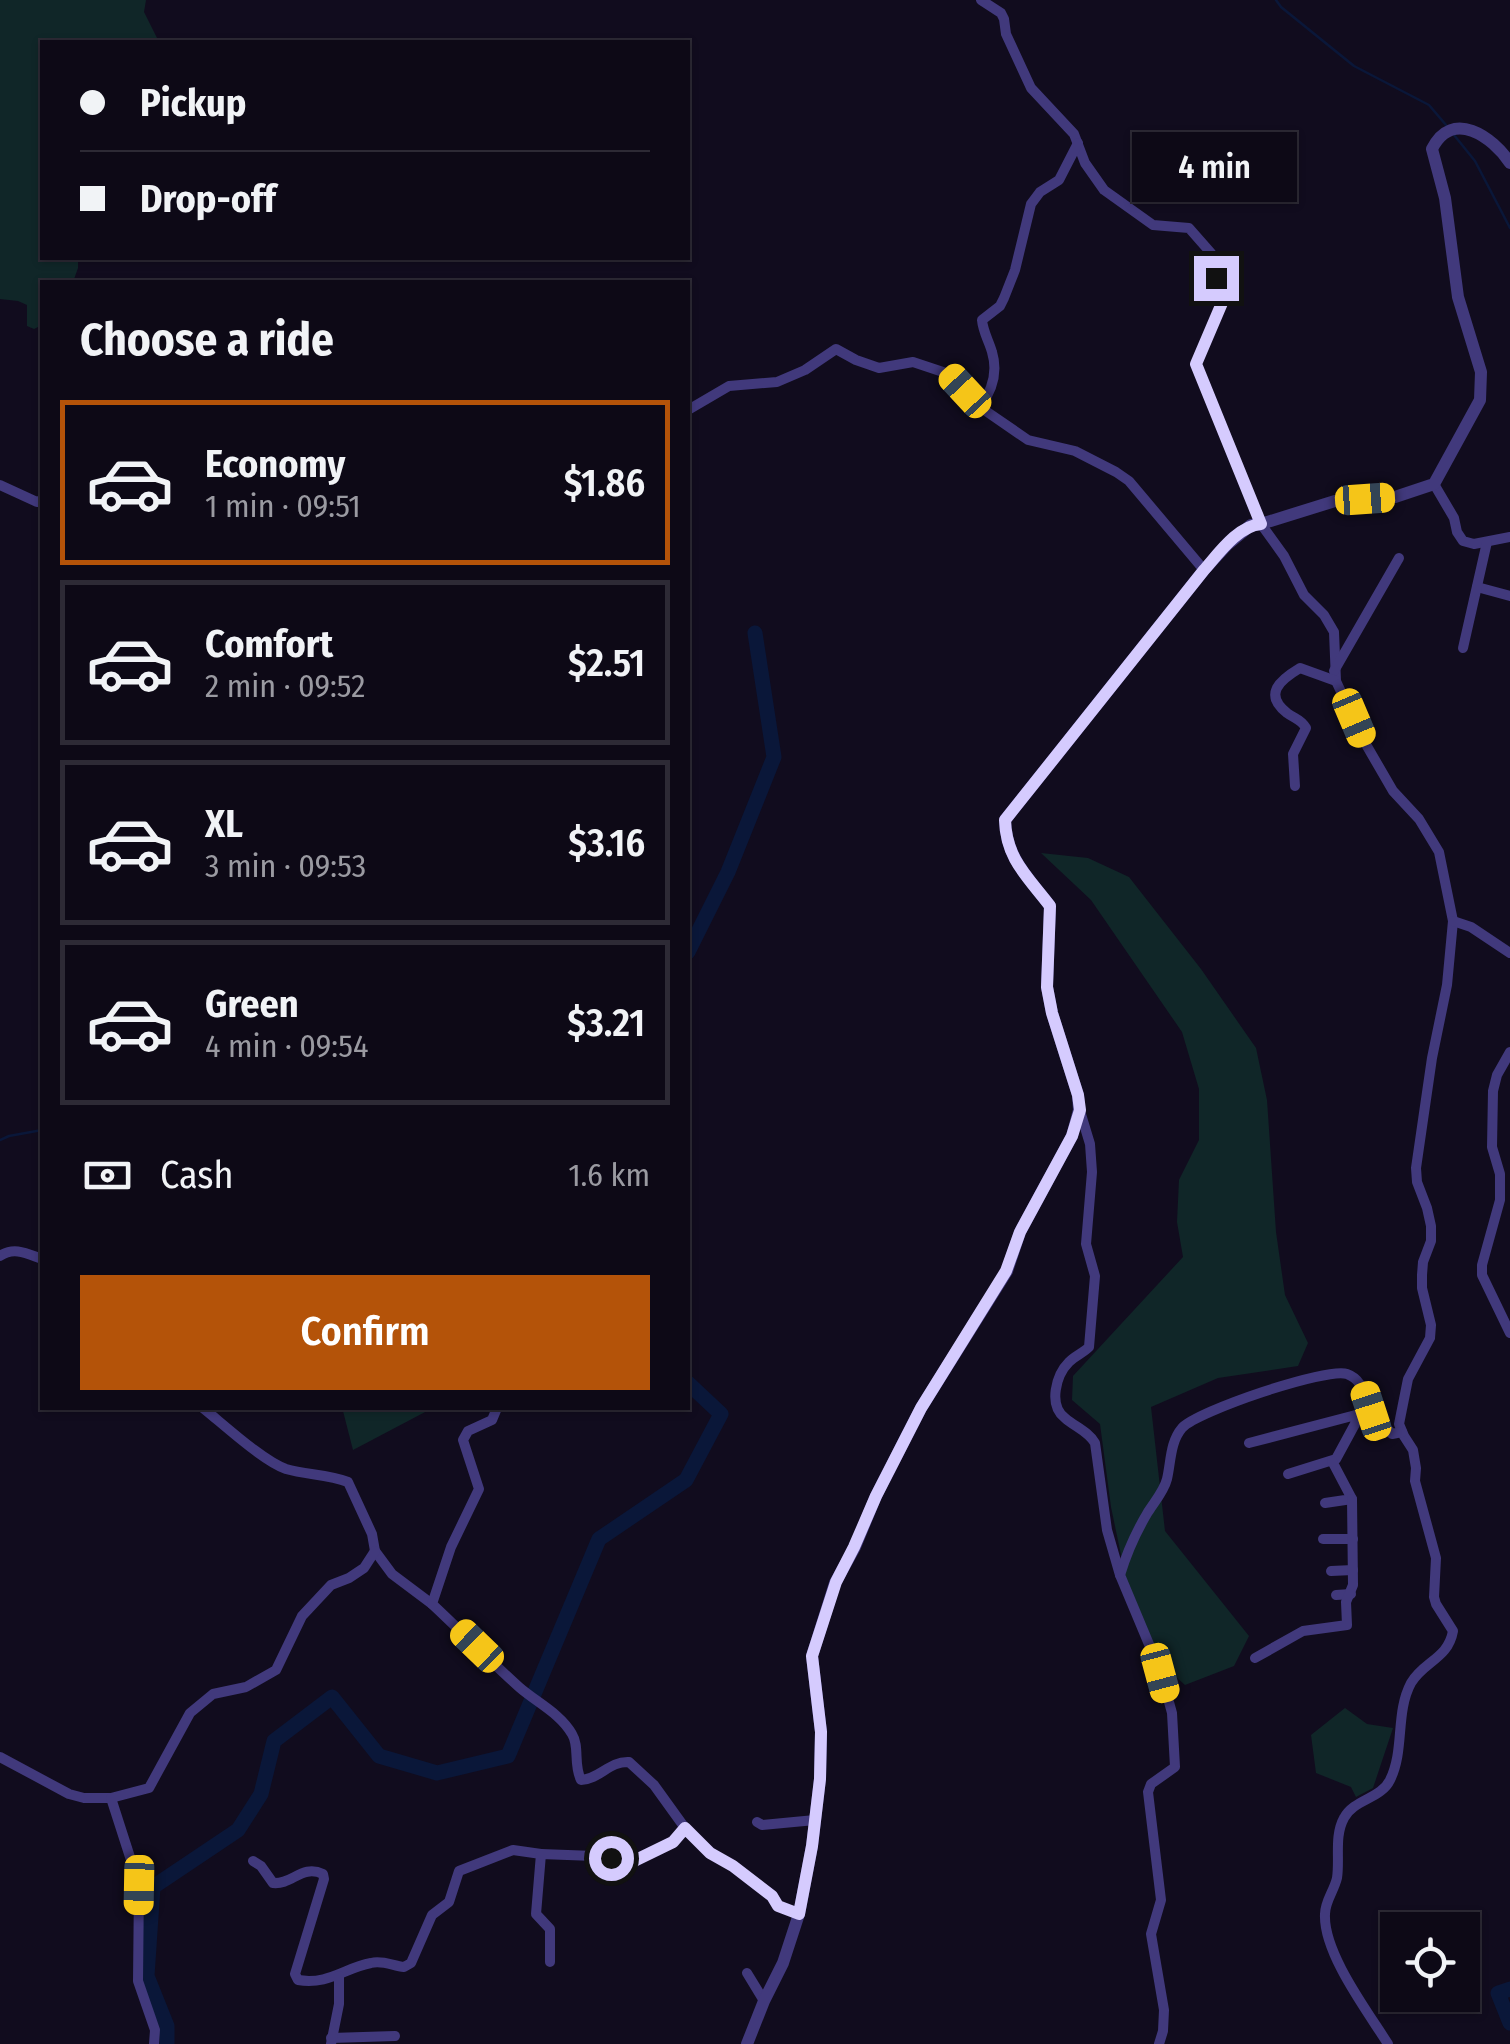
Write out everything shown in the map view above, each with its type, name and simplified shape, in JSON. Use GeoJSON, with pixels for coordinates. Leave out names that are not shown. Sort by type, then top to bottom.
{"type":"FeatureCollection","features":[{"type":"Feature","properties":{"kind":"street"},"geometry":{"type":"LineString","coordinates":[[981,0],[1001,13],[1030,88],[1074,134],[1085,163],[1104,190],[1153,225],[1189,228],[1211,253],[1222,303],[1196,364],[1261,524],[1284,556],[1304,595],[1334,632],[1334,676],[1364,742],[1392,791],[1419,819],[1440,852],[1452,921],[1447,985],[1416,1168],[1431,1226],[1422,1275],[1430,1338],[1408,1379],[1400,1424],[1413,1450],[1415,1482],[1436,1558],[1434,1597],[1453,1631],[1445,1651],[1412,1682],[1401,1718],[1397,1759],[1387,1787],[1345,1815],[1338,1839],[1337,1878],[1324,1914],[1340,1967],[1388,2044]]}},
{"type":"Feature","properties":{"kind":"street"},"geometry":{"type":"LineString","coordinates":[[1159,2044],[1164,2010],[1150,1934],[1161,1900],[1148,1792],[1151,1784],[1175,1767],[1172,1713],[1107,1530],[1094,1443],[1090,1434],[1058,1414],[1055,1403],[1055,1390],[1068,1363],[1089,1347],[1094,1276],[1086,1244],[1092,1172],[1090,1144],[1047,987],[1050,906],[1018,865],[1006,840],[1005,820],[1204,570],[1246,528],[1335,501],[1395,497],[1434,484],[1480,400],[1481,388],[1479,363],[1458,298],[1445,198],[1432,149],[1448,131],[1462,129],[1491,140],[1510,163]]}},
{"type":"Feature","properties":{"kind":"street"},"geometry":{"type":"LineString","coordinates":[[980,408],[994,378],[994,356],[982,320],[1004,298],[1015,270],[1030,204],[1040,192],[1060,180],[1078,143]]}},
{"type":"Feature","properties":{"kind":"street"},"geometry":{"type":"LineString","coordinates":[[690,409],[730,386],[777,382],[836,350],[879,368],[913,362],[949,374],[980,408],[1028,440],[1075,452],[1129,481],[1204,570]]}},
{"type":"Feature","properties":{"kind":"street"},"geometry":{"type":"LineString","coordinates":[[1434,484],[1463,541],[1474,544],[1510,537]]}},
{"type":"Feature","properties":{"kind":"street"},"geometry":{"type":"LineString","coordinates":[[0,486],[40,501]]}},
{"type":"Feature","properties":{"kind":"street"},"geometry":{"type":"LineString","coordinates":[[1463,648],[1487,542]]}},
{"type":"Feature","properties":{"kind":"street"},"geometry":{"type":"LineString","coordinates":[[1334,676],[1400,558]]}},
{"type":"Feature","properties":{"kind":"street"},"geometry":{"type":"LineString","coordinates":[[1478,587],[1510,596]]}},
{"type":"Feature","properties":{"kind":"street"},"geometry":{"type":"LineString","coordinates":[[1296,786],[1293,754],[1306,728],[1280,706],[1274,693],[1300,668],[1334,676]]}},
{"type":"Feature","properties":{"kind":"street"},"geometry":{"type":"LineString","coordinates":[[1452,921],[1472,927],[1510,953]]}},
{"type":"Feature","properties":{"kind":"street"},"geometry":{"type":"LineString","coordinates":[[1510,1052],[1493,1092],[1492,1147],[1500,1174],[1500,1200],[1482,1264],[1482,1275],[1510,1332]]}},
{"type":"Feature","properties":{"kind":"street"},"geometry":{"type":"LineString","coordinates":[[747,2044],[799,1914],[820,1779],[821,1732],[812,1656],[836,1582],[921,1408],[1006,1271],[1020,1232],[1072,1136],[1080,1110]]}},
{"type":"Feature","properties":{"kind":"street"},"geometry":{"type":"LineString","coordinates":[[2,1249],[40,1259]]}},
{"type":"Feature","properties":{"kind":"street"},"geometry":{"type":"LineString","coordinates":[[1120,1574],[1133,1539],[1162,1491],[1174,1442],[1182,1428],[1193,1420],[1274,1388],[1336,1373],[1349,1374],[1358,1382],[1371,1411],[1392,1434],[1402,1432]]}},
{"type":"Feature","properties":{"kind":"street"},"geometry":{"type":"LineString","coordinates":[[205,1410],[266,1460],[348,1482],[372,1534],[375,1552],[392,1574],[432,1604],[521,1689],[556,1714],[576,1742],[575,1764],[581,1780],[596,1776],[610,1764],[629,1762],[654,1785],[685,1828],[710,1853],[772,1896],[778,1906],[799,1914]]}},
{"type":"Feature","properties":{"kind":"street"},"geometry":{"type":"LineString","coordinates":[[432,1604],[451,1547],[479,1490],[463,1440],[468,1431],[492,1420],[497,1410]]}},
{"type":"Feature","properties":{"kind":"street"},"geometry":{"type":"LineString","coordinates":[[1249,1442],[1371,1411]]}},
{"type":"Feature","properties":{"kind":"street"},"geometry":{"type":"LineString","coordinates":[[1288,1474],[1336,1459],[1356,1416]]}},
{"type":"Feature","properties":{"kind":"street"},"geometry":{"type":"LineString","coordinates":[[1255,1658],[1303,1632],[1347,1625],[1346,1602],[1351,1594],[1353,1570],[1352,1499],[1332,1461]]}},
{"type":"Feature","properties":{"kind":"street"},"geometry":{"type":"LineString","coordinates":[[1325,1502],[1352,1499]]}},
{"type":"Feature","properties":{"kind":"street"},"geometry":{"type":"LineString","coordinates":[[1323,1539],[1353,1539]]}},
{"type":"Feature","properties":{"kind":"street"},"geometry":{"type":"LineString","coordinates":[[0,1757],[84,1798],[111,1798],[149,1788],[190,1713],[213,1694],[246,1687],[276,1670],[302,1616],[330,1585],[364,1568],[375,1552]]}},
{"type":"Feature","properties":{"kind":"street"},"geometry":{"type":"LineString","coordinates":[[1332,1570],[1353,1570]]}},
{"type":"Feature","properties":{"kind":"street"},"geometry":{"type":"LineString","coordinates":[[1336,1595],[1351,1594]]}},
{"type":"Feature","properties":{"kind":"street"},"geometry":{"type":"LineString","coordinates":[[111,1798],[139,1885],[138,1981],[155,2030],[154,2044]]}},
{"type":"Feature","properties":{"kind":"street"},"geometry":{"type":"LineString","coordinates":[[756,1822],[762,1825],[815,1820]]}},
{"type":"Feature","properties":{"kind":"street"},"geometry":{"type":"LineString","coordinates":[[253,1861],[273,1883],[282,1884],[305,1870],[322,1874],[324,1879],[296,1974],[298,1980],[308,1981],[339,1976],[369,1963],[404,1967],[411,1963],[432,1915],[449,1902],[460,1871],[513,1850],[634,1861],[673,1842],[685,1828]]}},
{"type":"Feature","properties":{"kind":"street"},"geometry":{"type":"LineString","coordinates":[[541,1854],[536,1914],[550,1929],[550,1962]]}},
{"type":"Feature","properties":{"kind":"street"},"geometry":{"type":"LineString","coordinates":[[746,1973],[764,2001]]}},
{"type":"Feature","properties":{"kind":"street"},"geometry":{"type":"LineString","coordinates":[[339,1976],[339,2004],[331,2041],[394,2036]]}},
{"type":"Feature","properties":{"kind":"green space"},"geometry":{"type":"Polygon","coordinates":[[[0,0],[146,0],[144,12],[158,40],[40,40],[40,260],[78,260],[78,268],[74,280],[40,280],[40,326],[34,329],[27,326],[27,305],[0,299],[0,0]]]}},
{"type":"Feature","properties":{"kind":"green space"},"geometry":{"type":"Polygon","coordinates":[[[1041,853],[1088,858],[1129,877],[1256,1048],[1267,1100],[1276,1232],[1285,1295],[1308,1343],[1298,1366],[1218,1378],[1151,1407],[1165,1531],[1249,1636],[1234,1666],[1185,1685],[1159,1662],[1129,1593],[1111,1507],[1100,1424],[1072,1400],[1073,1376],[1183,1257],[1177,1222],[1179,1180],[1199,1140],[1199,1089],[1182,1032],[1091,900],[1041,853]]]}},
{"type":"Feature","properties":{"kind":"green space"},"geometry":{"type":"Polygon","coordinates":[[[344,1410],[428,1410],[353,1450],[344,1410]]]}},
{"type":"Feature","properties":{"kind":"green space"},"geometry":{"type":"Polygon","coordinates":[[[1345,1708],[1367,1724],[1393,1728],[1373,1788],[1356,1797],[1351,1787],[1316,1773],[1311,1735],[1345,1708]]]}},
{"type":"Feature","properties":{"kind":"waterway"},"geometry":{"type":"LineString","coordinates":[[1276,0],[1354,66],[1429,105],[1446,125]]}},
{"type":"Feature","properties":{"kind":"waterway"},"geometry":{"type":"LineString","coordinates":[[1454,135],[1475,161],[1510,228]]}},
{"type":"Feature","properties":{"kind":"waterway"},"geometry":{"type":"LineString","coordinates":[[690,948],[728,872],[774,757],[755,633]]}},
{"type":"Feature","properties":{"kind":"waterway"},"geometry":{"type":"LineString","coordinates":[[0,1140],[40,1130]]}},
{"type":"Feature","properties":{"kind":"waterway"},"geometry":{"type":"LineString","coordinates":[[167,2044],[167,2026],[147,1976],[153,1887],[238,1830],[261,1794],[274,1741],[332,1697],[379,1756],[437,1773],[508,1756],[599,1539],[686,1480],[721,1414],[690,1385]]}},
{"type":"Feature","properties":{"kind":"waterway"},"geometry":{"type":"LineString","coordinates":[[1510,1989],[1498,1993],[1510,2023]]}},
{"type":"Feature","properties":{"kind":"route"},"geometry":{"type":"LineString","coordinates":[[611,1858],[634,1861],[673,1842],[685,1828],[710,1853],[772,1896],[778,1906],[799,1914],[820,1779],[821,1732],[812,1656],[836,1582],[921,1408],[1006,1271],[1020,1232],[1072,1136],[1080,1110],[1047,987],[1050,906],[1018,865],[1006,840],[1005,820],[1204,570],[1246,528],[1261,524],[1196,364],[1222,303],[1216,278]]}}]}
